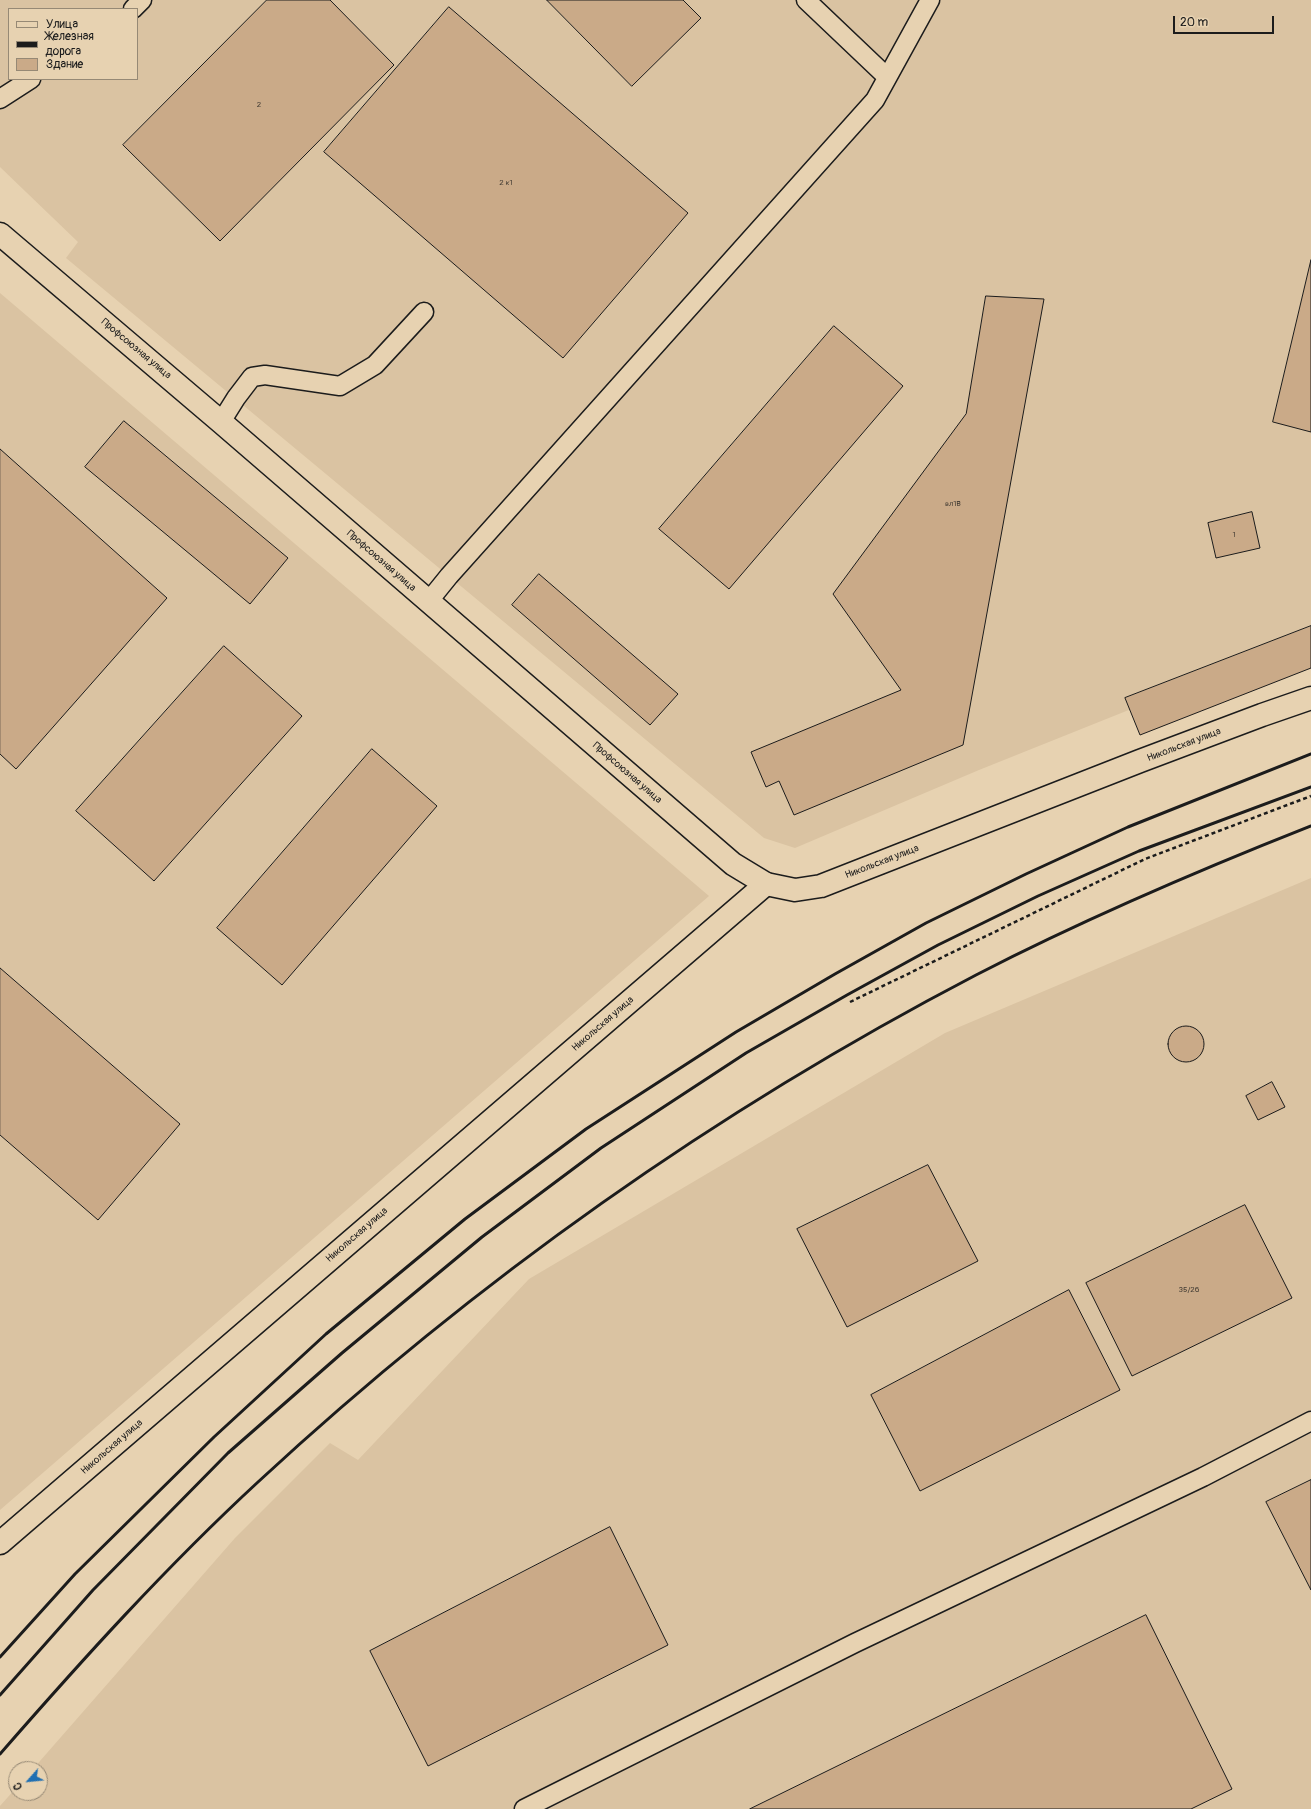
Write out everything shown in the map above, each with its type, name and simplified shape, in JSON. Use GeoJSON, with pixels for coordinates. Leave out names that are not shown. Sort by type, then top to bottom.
{"type":"FeatureCollection","features":[{"type":"Feature","properties":{"kind":"street","name":"Профсоюзная улица"},"geometry":{"type":"LineString","coordinates":[[0,234],[221,422],[733,864],[766,884]]}},
{"type":"Feature","properties":{"kind":"street","name":"Никольская улица"},"geometry":{"type":"LineString","coordinates":[[0,1543],[766,884],[795,890],[821,886],[1148,758],[1311,698]]}},
{"type":"Feature","properties":{"kind":"lane"},"geometry":{"type":"LineString","coordinates":[[134,8],[142,0]]}},
{"type":"Feature","properties":{"kind":"lane"},"geometry":{"type":"LineString","coordinates":[[806,0],[887,77]]}},
{"type":"Feature","properties":{"kind":"lane"},"geometry":{"type":"LineString","coordinates":[[428,602],[449,576],[874,100],[930,0]]}},
{"type":"Feature","properties":{"kind":"lane"},"geometry":{"type":"LineString","coordinates":[[0,99],[29,80]]}},
{"type":"Feature","properties":{"kind":"lane"},"geometry":{"type":"LineString","coordinates":[[221,422],[236,398],[252,377],[265,375],[340,386],[375,365],[424,312]]}},
{"type":"Feature","properties":{"kind":"lane"},"geometry":{"type":"LineString","coordinates":[[524,1809],[855,1643],[1203,1477],[1311,1422]]}},
{"type":"Feature","properties":{"kind":"path"},"geometry":{"type":"LineString","coordinates":[[850,1002],[1145,859],[1311,796]]}},
{"type":"Feature","properties":{"kind":"shaded area"},"geometry":{"type":"Polygon","coordinates":[[[0,0],[1311,0],[1311,637],[979,770],[795,848],[764,838],[66,258],[78,242],[0,167],[0,0]]]}},
{"type":"Feature","properties":{"kind":"shaded area"},"geometry":{"type":"Polygon","coordinates":[[[0,293],[709,896],[0,1510],[0,293]]]}},
{"type":"Feature","properties":{"kind":"shaded area"},"geometry":{"type":"Polygon","coordinates":[[[1311,878],[1311,1809],[0,1809],[0,1806],[8,1797],[8,1801],[48,1801],[48,1761],[40,1761],[235,1538],[330,1443],[358,1460],[529,1279],[945,1033],[1311,878]]]}},
{"type":"Feature","properties":{"kind":"building"},"geometry":{"type":"Polygon","coordinates":[[[267,0],[330,0],[394,65],[220,241],[123,145],[267,0]]]}},
{"type":"Feature","properties":{"kind":"building"},"geometry":{"type":"Polygon","coordinates":[[[547,0],[683,0],[701,18],[632,86],[547,0]]]}},
{"type":"Feature","properties":{"kind":"building"},"geometry":{"type":"Polygon","coordinates":[[[449,7],[688,213],[563,358],[324,152],[449,7]]]}},
{"type":"Feature","properties":{"kind":"building"},"geometry":{"type":"Polygon","coordinates":[[[1311,260],[1311,432],[1273,422],[1311,260]]]}},
{"type":"Feature","properties":{"kind":"building"},"geometry":{"type":"Polygon","coordinates":[[[986,296],[1044,299],[963,745],[794,815],[779,781],[766,787],[751,752],[901,690],[833,594],[966,414],[986,296]]]}},
{"type":"Feature","properties":{"kind":"building"},"geometry":{"type":"Polygon","coordinates":[[[834,326],[903,386],[729,589],[659,529],[834,326]]]}},
{"type":"Feature","properties":{"kind":"building"},"geometry":{"type":"Polygon","coordinates":[[[124,421],[288,558],[250,604],[85,467],[124,421]]]}},
{"type":"Feature","properties":{"kind":"building"},"geometry":{"type":"Polygon","coordinates":[[[0,449],[167,598],[16,769],[0,754],[0,449]]]}},
{"type":"Feature","properties":{"kind":"building"},"geometry":{"type":"Polygon","coordinates":[[[1252,512],[1260,548],[1216,558],[1208,523],[1252,512]]]}},
{"type":"Feature","properties":{"kind":"building"},"geometry":{"type":"Polygon","coordinates":[[[539,574],[678,694],[650,725],[512,605],[539,574]]]}},
{"type":"Feature","properties":{"kind":"building"},"geometry":{"type":"Polygon","coordinates":[[[1311,626],[1311,668],[1140,735],[1125,698],[1311,626]]]}},
{"type":"Feature","properties":{"kind":"building"},"geometry":{"type":"Polygon","coordinates":[[[224,646],[302,716],[154,881],[76,811],[224,646]]]}},
{"type":"Feature","properties":{"kind":"building"},"geometry":{"type":"Polygon","coordinates":[[[372,749],[437,806],[282,985],[217,928],[372,749]]]}},
{"type":"Feature","properties":{"kind":"building"},"geometry":{"type":"Polygon","coordinates":[[[0,968],[180,1124],[98,1220],[0,1135],[0,968]]]}},
{"type":"Feature","properties":{"kind":"building"},"geometry":{"type":"Polygon","coordinates":[[[1190,1026],[1199,1031],[1203,1037],[1203,1051],[1199,1057],[1190,1062],[1182,1062],[1173,1057],[1169,1051],[1168,1040],[1173,1031],[1179,1027],[1190,1026]]]}},
{"type":"Feature","properties":{"kind":"building"},"geometry":{"type":"Polygon","coordinates":[[[1272,1082],[1285,1107],[1258,1120],[1246,1096],[1272,1082]]]}},
{"type":"Feature","properties":{"kind":"building"},"geometry":{"type":"Polygon","coordinates":[[[928,1165],[978,1261],[847,1327],[797,1229],[928,1165]]]}},
{"type":"Feature","properties":{"kind":"building"},"geometry":{"type":"Polygon","coordinates":[[[1245,1205],[1292,1298],[1132,1376],[1086,1283],[1245,1205]]]}},
{"type":"Feature","properties":{"kind":"building"},"geometry":{"type":"Polygon","coordinates":[[[1069,1290],[1120,1390],[920,1491],[871,1395],[1069,1290]]]}},
{"type":"Feature","properties":{"kind":"building"},"geometry":{"type":"Polygon","coordinates":[[[1311,1480],[1311,1590],[1266,1502],[1311,1480]]]}},
{"type":"Feature","properties":{"kind":"building"},"geometry":{"type":"Polygon","coordinates":[[[610,1527],[668,1645],[428,1766],[370,1651],[610,1527]]]}},
{"type":"Feature","properties":{"kind":"building"},"geometry":{"type":"Polygon","coordinates":[[[1146,1615],[1232,1789],[1191,1809],[750,1809],[1146,1615]]]}},
{"type":"Feature","properties":{"kind":"railway"},"geometry":{"type":"LineString","coordinates":[[0,1657],[75,1574],[214,1437],[326,1334],[465,1219],[586,1129],[736,1032],[926,923],[1026,874],[1128,827],[1311,754]]}},
{"type":"Feature","properties":{"kind":"railway"},"geometry":{"type":"LineString","coordinates":[[0,1695],[93,1590],[228,1453],[342,1353],[482,1237],[601,1148],[746,1053],[938,945],[1038,896],[1139,851],[1311,787]]}},
{"type":"Feature","properties":{"kind":"railway"},"geometry":{"type":"LineString","coordinates":[[0,1754],[125,1615],[190,1547],[258,1482],[340,1408],[425,1338],[511,1270],[600,1204],[691,1142],[784,1083],[879,1028],[976,975],[1058,934],[1142,896],[1311,826]]}}]}
